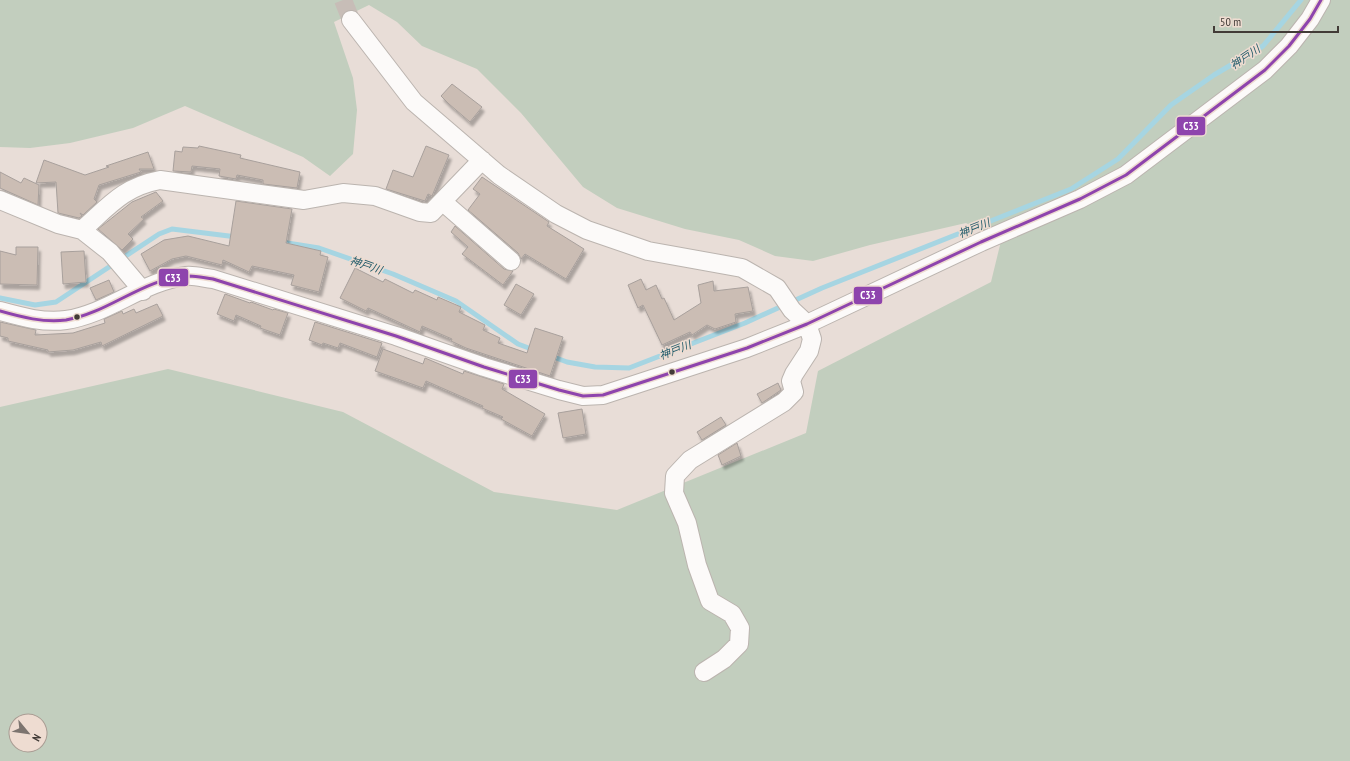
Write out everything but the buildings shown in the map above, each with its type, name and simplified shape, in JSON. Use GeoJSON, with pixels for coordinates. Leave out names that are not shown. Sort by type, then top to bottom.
{"type":"FeatureCollection","features":[{"type":"Feature","properties":{"kind":"street"},"geometry":{"type":"LineString","coordinates":[[0,311],[43,322],[67,320],[90,313],[163,282],[186,276],[213,280],[396,336],[484,367],[583,396],[603,395],[747,348],[808,324],[981,242],[1080,199],[1126,175],[1265,70],[1289,46],[1310,19],[1321,0]]}},
{"type":"Feature","properties":{"kind":"street"},"geometry":{"type":"LineString","coordinates":[[351,20],[414,102],[499,175],[556,214],[587,230],[648,251],[742,268],[777,288],[792,310],[808,324],[812,338],[809,351],[791,381],[794,392],[784,402],[690,460],[675,476],[674,493],[687,523],[697,565],[710,601],[732,614],[740,628],[739,644],[724,659],[704,672]]}},
{"type":"Feature","properties":{"kind":"street"},"geometry":{"type":"LineString","coordinates":[[82,230],[126,191],[142,183],[160,180],[304,200],[343,193],[376,196],[424,213],[435,210],[482,160]]}},
{"type":"Feature","properties":{"kind":"street"},"geometry":{"type":"LineString","coordinates":[[0,200],[58,224],[82,230],[110,252],[143,290]]}},
{"type":"Feature","properties":{"kind":"street"},"geometry":{"type":"LineString","coordinates":[[443,202],[511,261]]}},
{"type":"Feature","properties":{"kind":"green space"},"geometry":{"type":"Polygon","coordinates":[[[0,0],[1350,0],[1350,761],[0,761],[0,407],[168,369],[343,412],[494,492],[617,510],[806,433],[818,371],[991,282],[1001,241],[966,223],[870,245],[813,261],[775,256],[739,240],[685,229],[617,208],[583,187],[521,113],[477,69],[422,46],[397,22],[369,5],[334,22],[353,78],[357,110],[353,154],[330,176],[303,157],[185,106],[133,128],[70,143],[30,148],[0,147],[0,0]]]}},
{"type":"Feature","properties":{"kind":"waterway","name":"神戸川"},"geometry":{"type":"LineString","coordinates":[[551,356],[567,362],[595,367],[629,368],[745,323],[822,288],[1071,189],[1118,159],[1171,105],[1214,75],[1263,46],[1301,0]]}},
{"type":"Feature","properties":{"kind":"waterway","name":"神戸川"},"geometry":{"type":"LineString","coordinates":[[0,298],[35,305],[56,302],[159,234],[172,229],[237,237]]}},
{"type":"Feature","properties":{"kind":"waterway","name":"神戸川"},"geometry":{"type":"LineString","coordinates":[[281,242],[319,248],[393,274],[456,301],[518,344],[534,350]]}},
{"type":"Feature","properties":{"kind":"tunnel"},"geometry":{"type":"LineString","coordinates":[[343,0],[351,20]]}},
{"type":"Feature","properties":{"kind":"transit line","name":"C33"},"geometry":{"type":"LineString","coordinates":[[0,311],[41,320],[66,320],[97,310],[157,282],[189,276],[213,279],[396,336],[484,367],[559,390],[583,396],[603,395],[747,348],[807,324],[981,242],[1080,199],[1126,175],[1265,70],[1289,46],[1310,19],[1321,0]]}}]}
